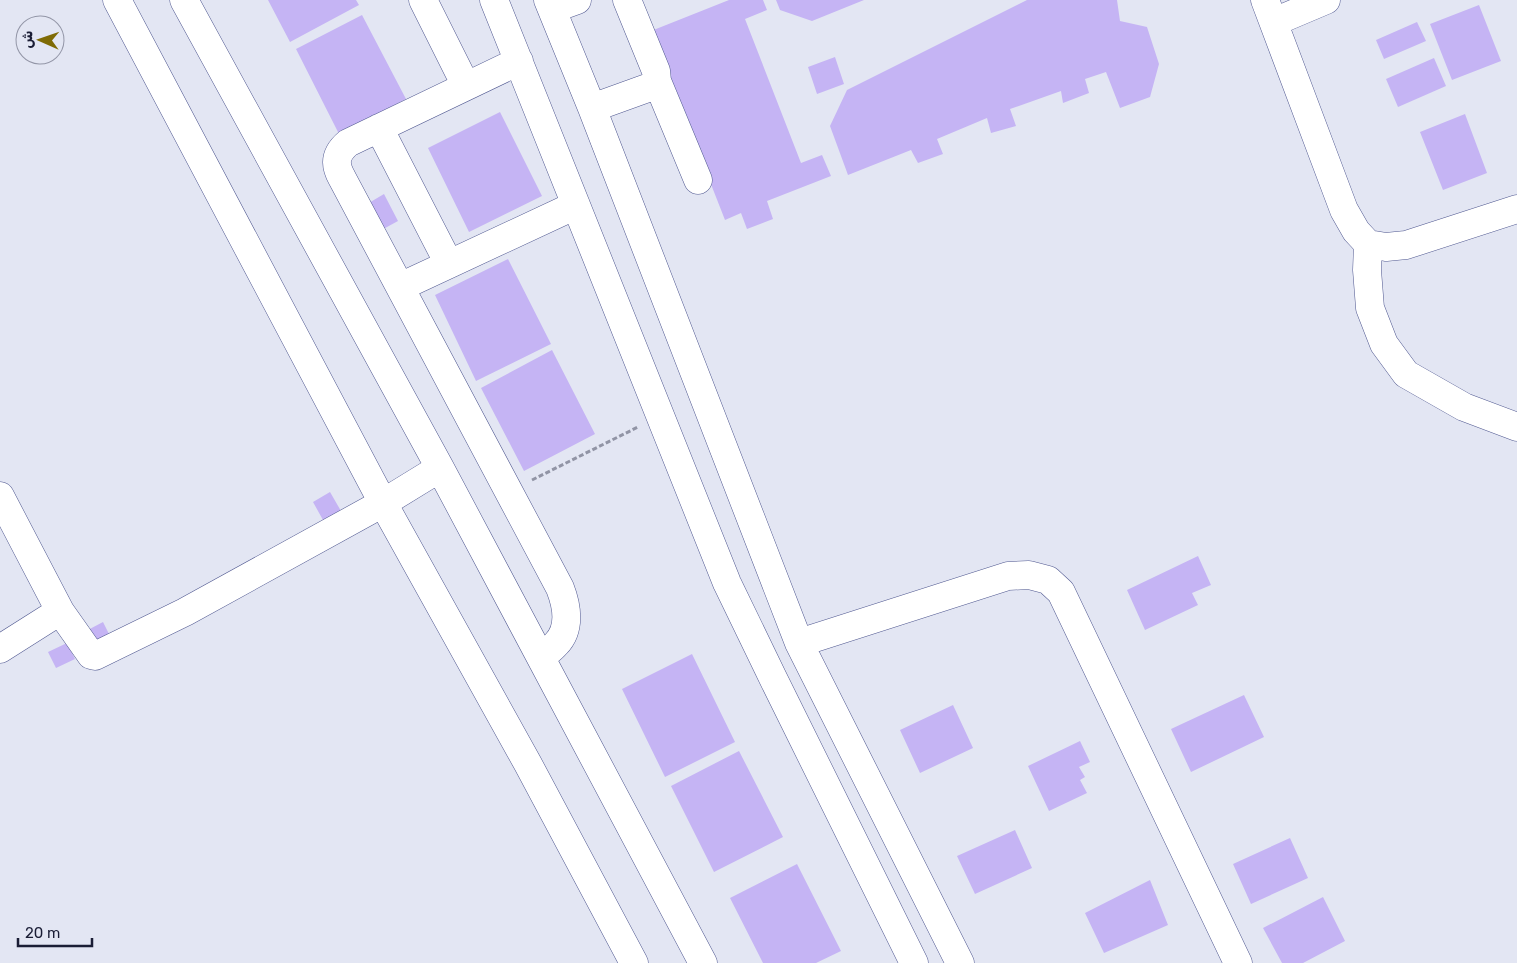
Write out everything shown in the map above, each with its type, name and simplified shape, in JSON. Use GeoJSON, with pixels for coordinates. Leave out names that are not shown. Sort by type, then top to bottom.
{"type":"FeatureCollection","features":[{"type":"Feature","properties":{"kind":"street"},"geometry":{"type":"LineString","coordinates":[[117,0],[383,503],[528,764],[634,963]]}},
{"type":"Feature","properties":{"kind":"street"},"geometry":{"type":"LineString","coordinates":[[184,0],[440,468],[704,963]]}},
{"type":"Feature","properties":{"kind":"street"},"geometry":{"type":"LineString","coordinates":[[423,0],[466,86]]}},
{"type":"Feature","properties":{"kind":"street"},"geometry":{"type":"LineString","coordinates":[[494,0],[731,590],[914,963]]}},
{"type":"Feature","properties":{"kind":"street"},"geometry":{"type":"LineString","coordinates":[[577,0],[550,5],[592,108],[799,643],[960,963]]}},
{"type":"Feature","properties":{"kind":"street"},"geometry":{"type":"LineString","coordinates":[[628,0],[656,71],[657,81],[698,180]]}},
{"type":"Feature","properties":{"kind":"street"},"geometry":{"type":"LineString","coordinates":[[1326,0],[1269,11],[1344,210],[1356,231],[1368,244],[1386,247],[1406,245],[1517,209]]}},
{"type":"Feature","properties":{"kind":"street"},"geometry":{"type":"LineString","coordinates":[[519,61],[348,143],[337,156],[337,164],[338,172],[565,600],[567,613],[562,635],[557,644],[541,657]]}},
{"type":"Feature","properties":{"kind":"street"},"geometry":{"type":"LineString","coordinates":[[592,108],[653,86],[657,81]]}},
{"type":"Feature","properties":{"kind":"street"},"geometry":{"type":"LineString","coordinates":[[379,128],[449,264]]}},
{"type":"Feature","properties":{"kind":"street"},"geometry":{"type":"LineString","coordinates":[[400,287],[576,205]]}},
{"type":"Feature","properties":{"kind":"street"},"geometry":{"type":"LineString","coordinates":[[1368,244],[1367,270],[1370,308],[1384,344],[1406,374],[1464,407],[1517,427]]}},
{"type":"Feature","properties":{"kind":"street"},"geometry":{"type":"LineString","coordinates":[[0,496],[60,611],[91,655],[95,656],[185,612],[383,503],[440,468]]}},
{"type":"Feature","properties":{"kind":"street"},"geometry":{"type":"LineString","coordinates":[[799,643],[1008,576],[1029,575],[1048,580],[1061,592],[1238,963]]}},
{"type":"Feature","properties":{"kind":"street"},"geometry":{"type":"LineString","coordinates":[[0,649],[60,611]]}},
{"type":"Feature","properties":{"kind":"path"},"geometry":{"type":"LineString","coordinates":[[509,492],[660,416]]}},
{"type":"Feature","properties":{"kind":"building"},"geometry":{"type":"Polygon","coordinates":[[[268,0],[356,0],[359,5],[290,42],[268,0]]]}},
{"type":"Feature","properties":{"kind":"building"},"geometry":{"type":"Polygon","coordinates":[[[729,0],[763,0],[767,10],[745,19],[801,163],[822,155],[831,176],[767,201],[773,219],[747,229],[741,213],[725,220],[651,31],[729,0]]]}},
{"type":"Feature","properties":{"kind":"building"},"geometry":{"type":"Polygon","coordinates":[[[776,0],[864,0],[812,21],[780,10],[776,0]]]}},
{"type":"Feature","properties":{"kind":"building"},"geometry":{"type":"Polygon","coordinates":[[[1027,0],[1117,0],[1120,21],[1147,27],[1159,64],[1150,97],[1120,108],[1106,72],[1085,79],[1089,93],[1063,103],[1061,91],[1010,109],[1016,126],[991,133],[987,118],[937,139],[943,154],[918,163],[911,150],[848,175],[830,126],[847,90],[1027,0]]]}},
{"type":"Feature","properties":{"kind":"building"},"geometry":{"type":"Polygon","coordinates":[[[1479,5],[1501,61],[1452,80],[1430,24],[1479,5]]]}},
{"type":"Feature","properties":{"kind":"building"},"geometry":{"type":"Polygon","coordinates":[[[362,15],[406,99],[339,134],[296,49],[362,15]]]}},
{"type":"Feature","properties":{"kind":"building"},"geometry":{"type":"Polygon","coordinates":[[[1417,22],[1426,41],[1384,59],[1376,40],[1417,22]]]}},
{"type":"Feature","properties":{"kind":"building"},"geometry":{"type":"Polygon","coordinates":[[[835,57],[844,84],[817,94],[808,67],[835,57]]]}},
{"type":"Feature","properties":{"kind":"building"},"geometry":{"type":"Polygon","coordinates":[[[1434,58],[1446,86],[1398,107],[1386,79],[1434,58]]]}},
{"type":"Feature","properties":{"kind":"building"},"geometry":{"type":"Polygon","coordinates":[[[500,112],[542,196],[469,232],[428,148],[500,112]]]}},
{"type":"Feature","properties":{"kind":"building"},"geometry":{"type":"Polygon","coordinates":[[[1465,114],[1487,173],[1443,190],[1420,132],[1465,114]]]}},
{"type":"Feature","properties":{"kind":"building"},"geometry":{"type":"Polygon","coordinates":[[[384,194],[398,221],[376,233],[362,207],[384,194]]]}},
{"type":"Feature","properties":{"kind":"building"},"geometry":{"type":"Polygon","coordinates":[[[508,259],[551,344],[476,381],[435,295],[508,259]]]}},
{"type":"Feature","properties":{"kind":"building"},"geometry":{"type":"Polygon","coordinates":[[[552,350],[595,434],[524,471],[481,388],[552,350]]]}},
{"type":"Feature","properties":{"kind":"building"},"geometry":{"type":"Polygon","coordinates":[[[330,492],[341,511],[323,520],[313,502],[330,492]]]}},
{"type":"Feature","properties":{"kind":"building"},"geometry":{"type":"Polygon","coordinates":[[[1198,556],[1211,585],[1192,593],[1198,605],[1145,630],[1127,590],[1198,556]]]}},
{"type":"Feature","properties":{"kind":"building"},"geometry":{"type":"Polygon","coordinates":[[[103,622],[111,638],[92,647],[84,632],[103,622]]]}},
{"type":"Feature","properties":{"kind":"building"},"geometry":{"type":"Polygon","coordinates":[[[67,643],[75,659],[56,668],[48,652],[67,643]]]}},
{"type":"Feature","properties":{"kind":"building"},"geometry":{"type":"Polygon","coordinates":[[[692,654],[735,742],[665,777],[622,689],[692,654]]]}},
{"type":"Feature","properties":{"kind":"building"},"geometry":{"type":"Polygon","coordinates":[[[1244,695],[1264,737],[1191,772],[1171,729],[1244,695]]]}},
{"type":"Feature","properties":{"kind":"building"},"geometry":{"type":"Polygon","coordinates":[[[953,705],[973,748],[920,773],[900,730],[953,705]]]}},
{"type":"Feature","properties":{"kind":"building"},"geometry":{"type":"Polygon","coordinates":[[[1080,741],[1090,762],[1079,767],[1085,777],[1080,780],[1087,793],[1049,811],[1028,766],[1080,741]]]}},
{"type":"Feature","properties":{"kind":"building"},"geometry":{"type":"Polygon","coordinates":[[[739,751],[783,837],[714,872],[671,786],[739,751]]]}},
{"type":"Feature","properties":{"kind":"building"},"geometry":{"type":"Polygon","coordinates":[[[1015,830],[1032,868],[975,894],[957,856],[1015,830]]]}},
{"type":"Feature","properties":{"kind":"building"},"geometry":{"type":"Polygon","coordinates":[[[1290,838],[1308,878],[1251,904],[1233,864],[1290,838]]]}},
{"type":"Feature","properties":{"kind":"building"},"geometry":{"type":"Polygon","coordinates":[[[797,864],[841,951],[816,963],[763,963],[730,898],[797,864]]]}},
{"type":"Feature","properties":{"kind":"building"},"geometry":{"type":"Polygon","coordinates":[[[1150,880],[1168,925],[1104,953],[1085,913],[1150,880]]]}},
{"type":"Feature","properties":{"kind":"building"},"geometry":{"type":"Polygon","coordinates":[[[1323,897],[1345,941],[1303,963],[1282,963],[1263,928],[1323,897]]]}}]}
